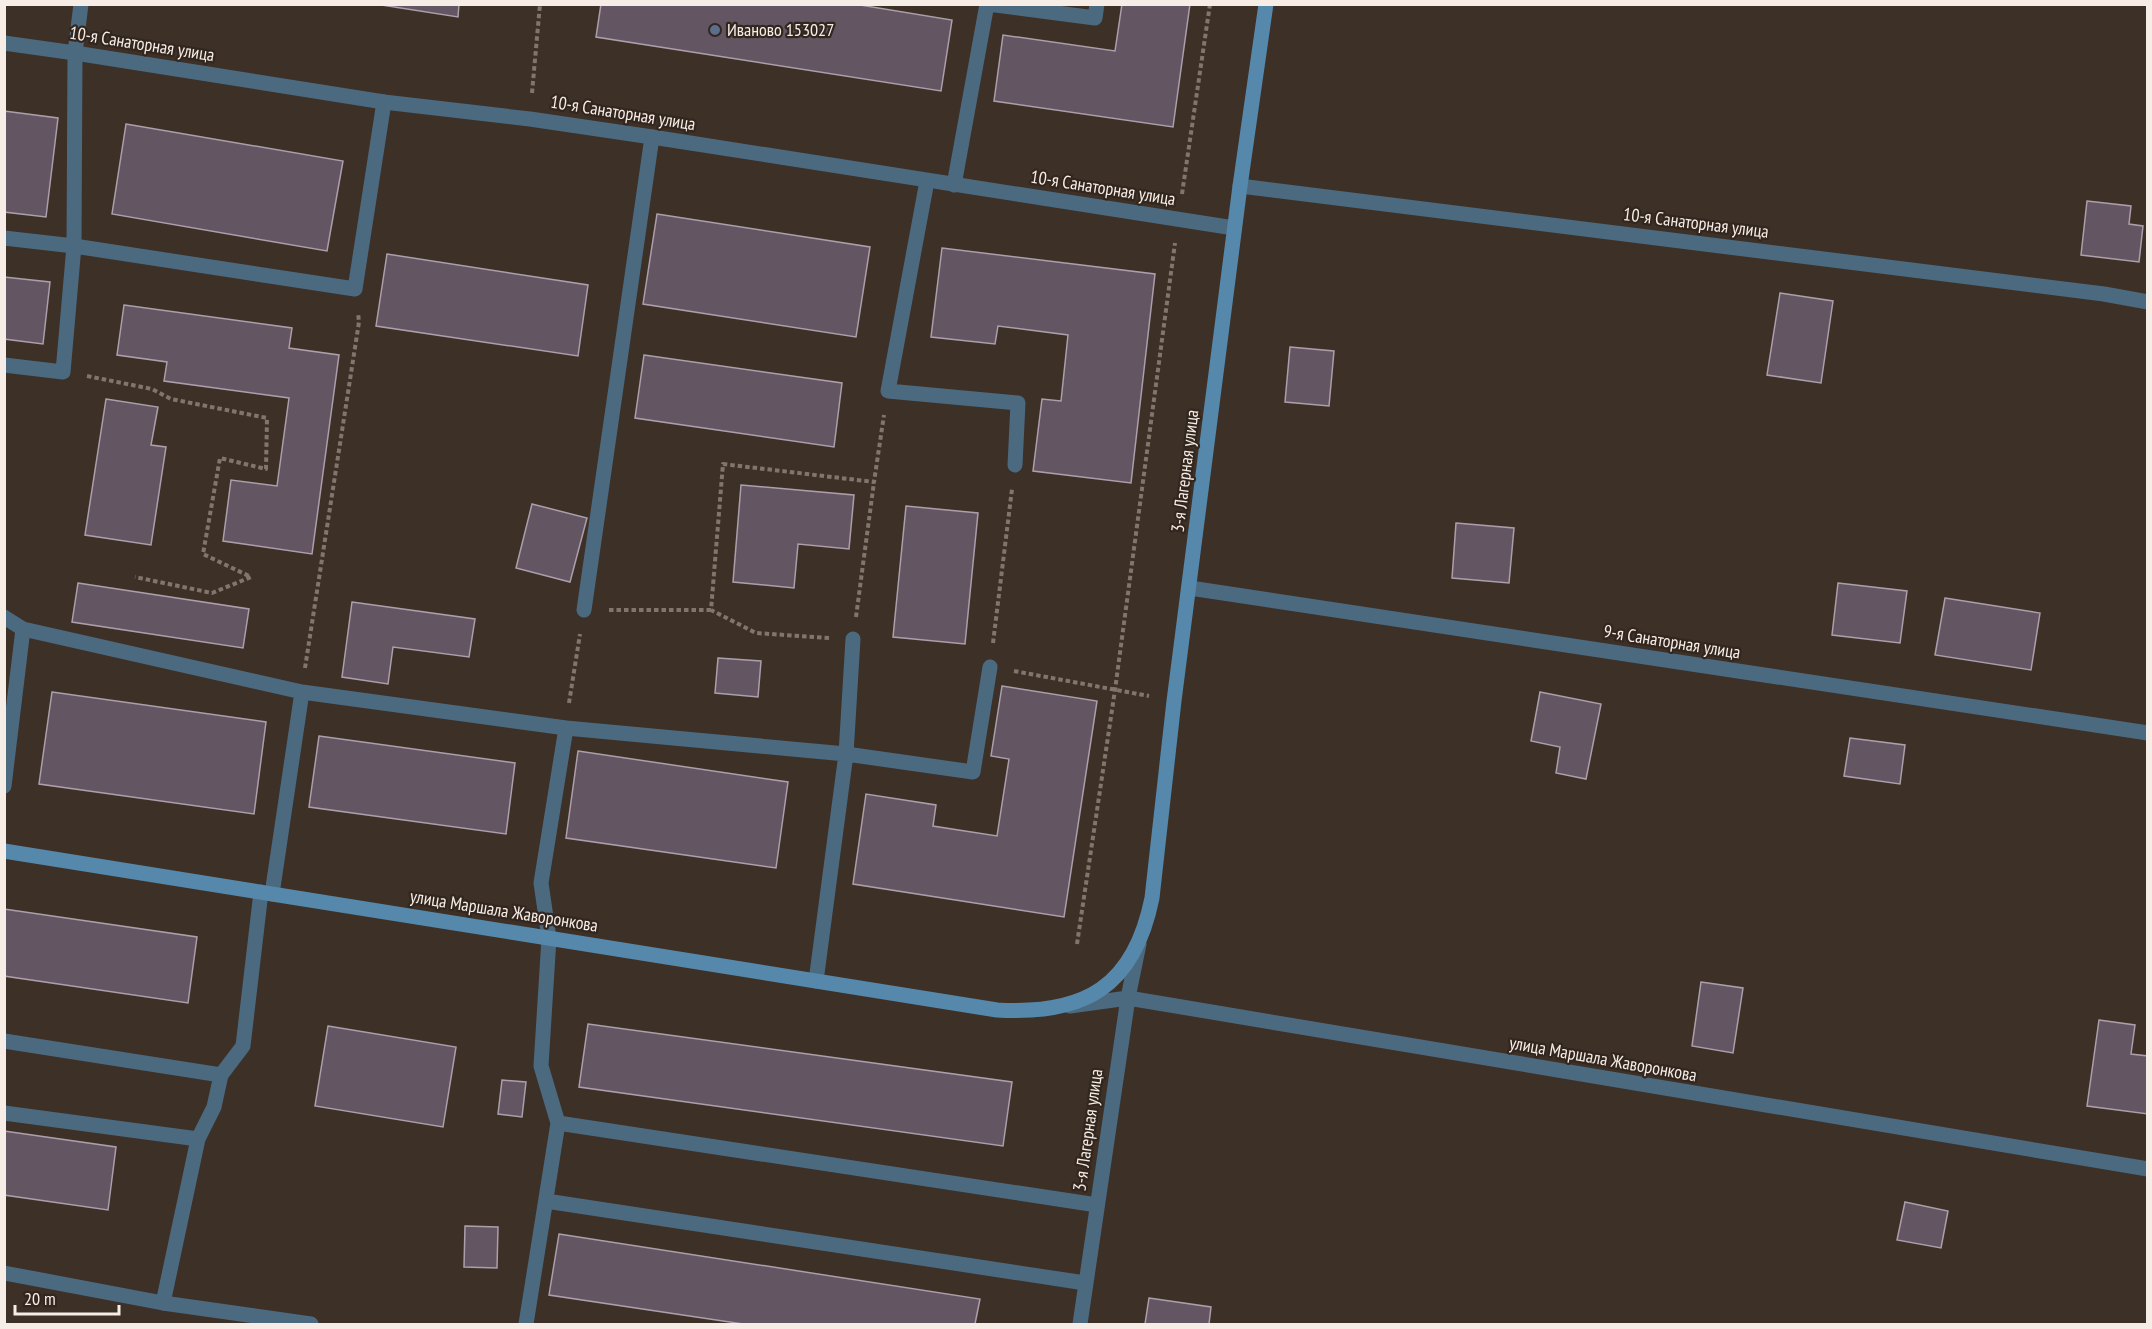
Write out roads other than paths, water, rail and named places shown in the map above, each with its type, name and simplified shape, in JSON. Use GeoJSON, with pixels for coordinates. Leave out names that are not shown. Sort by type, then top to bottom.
{"type":"FeatureCollection","features":[{"type":"Feature","properties":{"kind":"main road","name":"3-я Лагерная улица"},"geometry":{"type":"LineString","coordinates":[[997,1010],[1053,1009],[1075,1002],[1105,986],[1127,964],[1140,941],[1147,922],[1152,898],[1174,701],[1234,228],[1266,4]]}},
{"type":"Feature","properties":{"kind":"main road","name":"улица Маршала Жаворонкова"},"geometry":{"type":"LineString","coordinates":[[4,852],[997,1010]]}},
{"type":"Feature","properties":{"kind":"street"},"geometry":{"type":"LineString","coordinates":[[4,365],[63,372],[74,246],[75,53],[81,4]]}},
{"type":"Feature","properties":{"kind":"street"},"geometry":{"type":"LineString","coordinates":[[954,185],[987,4],[1095,18],[1097,4]]}},
{"type":"Feature","properties":{"kind":"street","name":"10-я Санаторная улица"},"geometry":{"type":"LineString","coordinates":[[4,44],[75,53],[384,102],[530,119],[652,137],[1234,228]]}},
{"type":"Feature","properties":{"kind":"street"},"geometry":{"type":"LineString","coordinates":[[4,238],[74,246],[355,289],[384,102]]}},
{"type":"Feature","properties":{"kind":"street"},"geometry":{"type":"LineString","coordinates":[[584,610],[652,137]]}},
{"type":"Feature","properties":{"kind":"street"},"geometry":{"type":"LineString","coordinates":[[927,181],[888,391],[1018,403],[1015,465]]}},
{"type":"Feature","properties":{"kind":"street","name":"10-я Санаторная улица"},"geometry":{"type":"LineString","coordinates":[[1240,186],[2104,294],[2148,302]]}},
{"type":"Feature","properties":{"kind":"street","name":"9-я Санаторная улица"},"geometry":{"type":"LineString","coordinates":[[1190,588],[2148,733]]}},
{"type":"Feature","properties":{"kind":"street"},"geometry":{"type":"LineString","coordinates":[[4,617],[23,629],[302,693],[566,728],[846,754],[973,772],[990,667]]}},
{"type":"Feature","properties":{"kind":"street"},"geometry":{"type":"LineString","coordinates":[[4,786],[23,629]]}},
{"type":"Feature","properties":{"kind":"street"},"geometry":{"type":"LineString","coordinates":[[816,981],[846,754],[853,639]]}},
{"type":"Feature","properties":{"kind":"street"},"geometry":{"type":"LineString","coordinates":[[164,1303],[198,1139],[214,1107],[221,1075],[243,1046],[266,893],[302,693]]}},
{"type":"Feature","properties":{"kind":"street"},"geometry":{"type":"LineString","coordinates":[[526,1324],[558,1123],[541,1066],[549,938],[541,883],[566,728]]}},
{"type":"Feature","properties":{"kind":"street","name":"3-я Лагерная улица"},"geometry":{"type":"LineString","coordinates":[[1080,1324],[1128,998],[1140,941]]}},
{"type":"Feature","properties":{"kind":"street","name":"улица Маршала Жаворонкова"},"geometry":{"type":"LineString","coordinates":[[1053,1009],[1128,998],[2148,1169]]}},
{"type":"Feature","properties":{"kind":"street"},"geometry":{"type":"LineString","coordinates":[[4,1041],[221,1075]]}},
{"type":"Feature","properties":{"kind":"street"},"geometry":{"type":"LineString","coordinates":[[4,1113],[198,1139]]}},
{"type":"Feature","properties":{"kind":"street"},"geometry":{"type":"LineString","coordinates":[[558,1123],[1097,1205]]}},
{"type":"Feature","properties":{"kind":"street"},"geometry":{"type":"LineString","coordinates":[[546,1200],[1085,1282]]}},
{"type":"Feature","properties":{"kind":"street"},"geometry":{"type":"LineString","coordinates":[[4,1273],[164,1303],[311,1324]]}},
{"type":"Feature","properties":{"kind":"place","name":"Иваново 153027"},"geometry":{"type":"Point","coordinates":[715,30]}}]}
